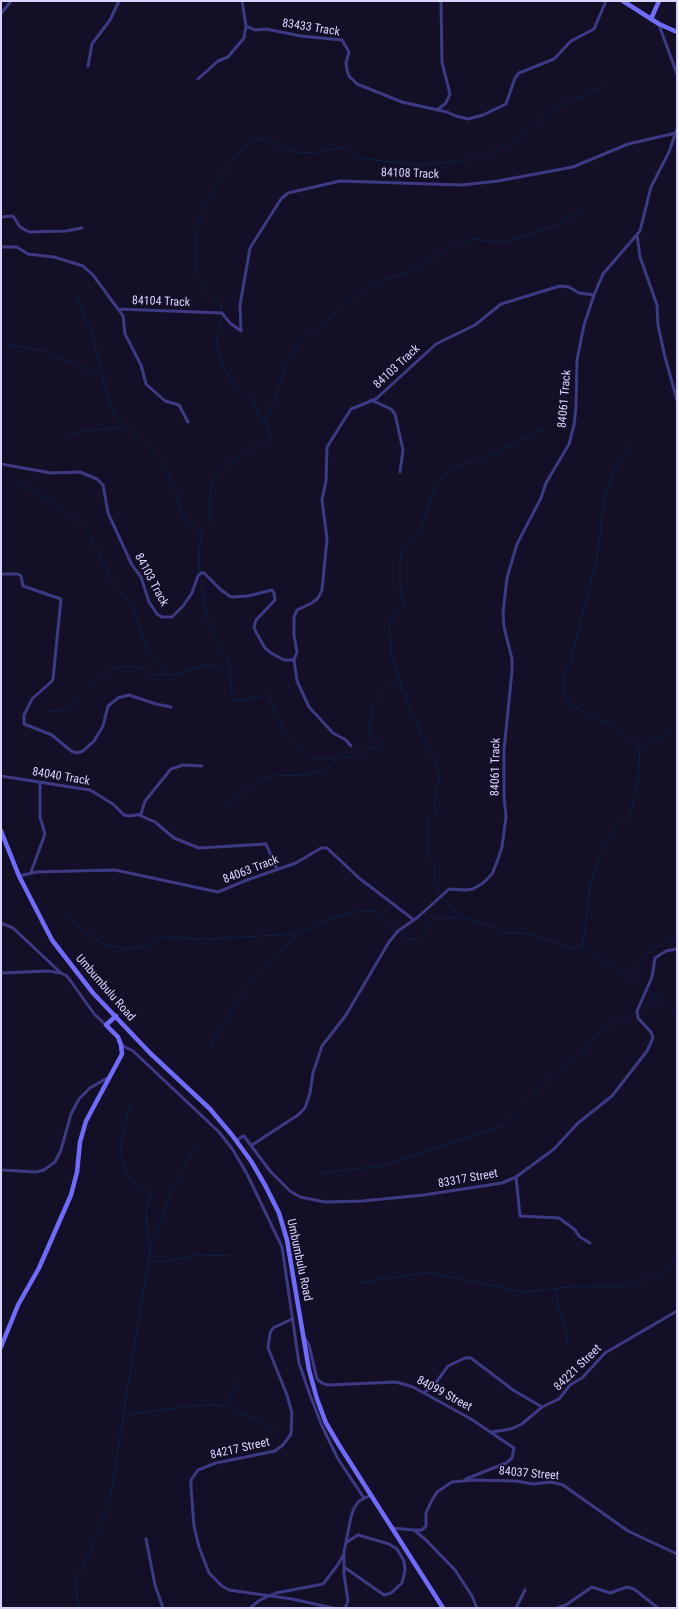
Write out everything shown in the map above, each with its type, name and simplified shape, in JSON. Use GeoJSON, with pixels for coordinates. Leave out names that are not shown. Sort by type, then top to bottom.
{"type":"FeatureCollection","features":[{"type":"Feature","properties":{"kind":"main road"},"geometry":{"type":"LineString","coordinates":[[623,1],[659,24],[677,32]]}},
{"type":"Feature","properties":{"kind":"main road"},"geometry":{"type":"LineString","coordinates":[[651,19],[659,1]]}},
{"type":"Feature","properties":{"kind":"main road","name":"Umbumbulu Road"},"geometry":{"type":"LineString","coordinates":[[1,831],[19,876],[52,940],[85,983],[150,1053],[210,1109],[251,1161],[278,1213],[288,1246],[309,1370],[317,1400],[324,1417],[339,1445],[443,1608]]}},
{"type":"Feature","properties":{"kind":"main road"},"geometry":{"type":"LineString","coordinates":[[1,1347],[18,1305],[39,1268],[62,1217],[75,1183],[80,1142],[86,1121],[122,1054],[122,1045],[118,1038],[106,1026],[116,1016]]}},
{"type":"Feature","properties":{"kind":"street"},"geometry":{"type":"LineString","coordinates":[[1,14],[11,1]]}},
{"type":"Feature","properties":{"kind":"street"},"geometry":{"type":"LineString","coordinates":[[88,66],[92,44],[110,20],[118,1]]}},
{"type":"Feature","properties":{"kind":"street"},"geometry":{"type":"LineString","coordinates":[[198,79],[218,61],[228,56],[237,48],[244,38],[246,26],[242,1]]}},
{"type":"Feature","properties":{"kind":"street"},"geometry":{"type":"LineString","coordinates":[[437,110],[446,104],[450,94],[442,62],[441,1]]}},
{"type":"Feature","properties":{"kind":"street","name":"83433 Track"},"geometry":{"type":"LineString","coordinates":[[246,26],[255,30],[266,29],[302,36],[342,40],[348,48],[349,52],[346,63],[347,70],[353,81],[402,102],[468,119],[483,115],[506,104],[517,76],[554,59],[571,41],[594,29],[606,1]]}},
{"type":"Feature","properties":{"kind":"street"},"geometry":{"type":"LineString","coordinates":[[659,24],[677,74]]}},
{"type":"Feature","properties":{"kind":"street"},"geometry":{"type":"LineString","coordinates":[[594,295],[603,274],[640,231],[651,187],[677,131]]}},
{"type":"Feature","properties":{"kind":"street","name":"84108 Track"},"geometry":{"type":"LineString","coordinates":[[242,331],[240,305],[250,248],[281,199],[288,194],[340,181],[462,185],[498,181],[573,167],[628,144],[677,131]]}},
{"type":"Feature","properties":{"kind":"street"},"geometry":{"type":"LineString","coordinates":[[1,217],[13,216],[20,227],[29,232],[66,231],[82,228]]}},
{"type":"Feature","properties":{"kind":"street"},"geometry":{"type":"LineString","coordinates":[[637,235],[640,257],[657,305],[658,325],[664,358],[677,400]]}},
{"type":"Feature","properties":{"kind":"street","name":"84104 Track"},"geometry":{"type":"LineString","coordinates":[[1,247],[17,247],[28,254],[54,257],[83,266],[93,275],[118,309],[222,313],[230,322],[242,331]]}},
{"type":"Feature","properties":{"kind":"street","name":"84103 Track"},"geometry":{"type":"LineString","coordinates":[[1,464],[51,473],[80,472],[97,479],[103,485],[108,513],[132,565],[141,577],[149,602],[157,614],[162,617],[172,617],[183,606],[192,593],[198,576],[201,573],[204,573],[221,590],[231,597],[248,596],[272,590],[275,600],[256,620],[254,627],[265,648],[271,653],[284,660],[294,660],[297,652],[294,635],[294,617],[297,610],[312,603],[318,598],[322,590],[327,539],[322,500],[326,481],[327,447],[352,409],[371,400],[392,385],[436,344],[480,322],[501,304],[560,286],[569,288],[579,293],[594,295]]}},
{"type":"Feature","properties":{"kind":"street","name":"84061 Track"},"geometry":{"type":"LineString","coordinates":[[252,1145],[298,1115],[306,1108],[313,1073],[322,1046],[356,1000],[398,931],[414,920],[449,889],[473,889],[492,874],[502,847],[506,817],[504,796],[504,750],[512,671],[511,651],[504,627],[503,613],[507,578],[517,544],[541,498],[546,483],[569,444],[574,425],[576,407],[577,360],[584,325],[594,295]]}},
{"type":"Feature","properties":{"kind":"street"},"geometry":{"type":"LineString","coordinates":[[118,309],[123,316],[125,334],[141,365],[146,384],[165,401],[179,405],[188,422]]}},
{"type":"Feature","properties":{"kind":"street"},"geometry":{"type":"LineString","coordinates":[[371,400],[391,409],[395,414],[403,450],[400,472]]}},
{"type":"Feature","properties":{"kind":"street"},"geometry":{"type":"LineString","coordinates":[[1,574],[18,574],[21,576],[23,586],[61,599],[53,679],[52,682],[32,699],[28,705],[23,720],[26,725],[52,735],[71,751],[77,753],[83,751],[94,741],[103,726],[108,706],[118,698],[130,696],[156,704],[171,706]]}},
{"type":"Feature","properties":{"kind":"street"},"geometry":{"type":"LineString","coordinates":[[294,660],[297,681],[309,707],[333,733],[346,740],[351,746]]}},
{"type":"Feature","properties":{"kind":"street"},"geometry":{"type":"LineString","coordinates":[[138,815],[141,814],[145,801],[171,769],[183,765],[202,766]]}},
{"type":"Feature","properties":{"kind":"street","name":"84040 Track"},"geometry":{"type":"LineString","coordinates":[[1,776],[90,790],[113,804],[124,815],[138,815],[155,822],[174,838],[199,848],[266,844],[277,869]]}},
{"type":"Feature","properties":{"kind":"street"},"geometry":{"type":"LineString","coordinates":[[31,872],[45,834],[39,814],[40,783]]}},
{"type":"Feature","properties":{"kind":"street","name":"84063 Track"},"geometry":{"type":"LineString","coordinates":[[19,876],[31,872],[115,870],[218,892],[296,863],[321,848],[327,848],[359,878],[414,920]]}},
{"type":"Feature","properties":{"kind":"street"},"geometry":{"type":"LineString","coordinates":[[1,922],[13,928],[61,973]]}},
{"type":"Feature","properties":{"kind":"street","name":"83317 Street"},"geometry":{"type":"LineString","coordinates":[[252,1145],[270,1171],[290,1191],[300,1197],[325,1202],[362,1202],[424,1195],[502,1183],[516,1177],[554,1149],[578,1123],[612,1096],[647,1051],[653,1038],[651,1032],[638,1018],[637,1011],[649,986],[655,958],[666,951],[677,950]]}},
{"type":"Feature","properties":{"kind":"street"},"geometry":{"type":"LineString","coordinates":[[1,972],[48,971],[61,973],[68,976],[95,1015],[106,1026]]}},
{"type":"Feature","properties":{"kind":"street"},"geometry":{"type":"LineString","coordinates":[[122,1045],[133,1051],[220,1132],[233,1150],[247,1174],[282,1248],[299,1363],[322,1426],[338,1459],[364,1498]]}},
{"type":"Feature","properties":{"kind":"street"},"geometry":{"type":"LineString","coordinates":[[1,1170],[36,1172],[44,1170],[55,1162],[61,1150],[71,1114],[80,1100],[90,1088],[105,1078],[111,1077]]}},
{"type":"Feature","properties":{"kind":"street"},"geometry":{"type":"LineString","coordinates":[[233,1150],[241,1137],[244,1136],[252,1145]]}},
{"type":"Feature","properties":{"kind":"street"},"geometry":{"type":"LineString","coordinates":[[516,1177],[520,1216],[559,1218],[574,1229],[580,1237],[590,1243]]}},
{"type":"Feature","properties":{"kind":"street"},"geometry":{"type":"LineString","coordinates":[[282,1248],[288,1246]]}},
{"type":"Feature","properties":{"kind":"street","name":"84221 Street"},"geometry":{"type":"LineString","coordinates":[[492,1432],[516,1427],[542,1407],[559,1399],[570,1385],[582,1378],[608,1351],[677,1312]]}},
{"type":"Feature","properties":{"kind":"street","name":"84217 Street"},"geometry":{"type":"LineString","coordinates":[[292,1319],[273,1328],[270,1333],[268,1348],[289,1401],[293,1424],[291,1434],[283,1445],[268,1454],[207,1465],[198,1470],[194,1475],[191,1488],[195,1533],[209,1573],[222,1586],[229,1590],[333,1608]]}},
{"type":"Feature","properties":{"kind":"street","name":"84099 Street"},"geometry":{"type":"LineString","coordinates":[[304,1338],[309,1345],[317,1378],[322,1383],[328,1385],[396,1382],[425,1392],[492,1432],[514,1448],[512,1458],[506,1463],[465,1480]]}},
{"type":"Feature","properties":{"kind":"street"},"geometry":{"type":"LineString","coordinates":[[425,1392],[435,1384],[448,1366],[465,1358],[471,1358],[513,1390],[542,1407]]}},
{"type":"Feature","properties":{"kind":"street","name":"84037 Street"},"geometry":{"type":"LineString","coordinates":[[414,1530],[422,1530],[426,1526],[427,1509],[438,1492],[452,1482],[465,1480],[504,1480],[533,1484],[557,1483],[585,1500],[628,1531],[677,1553]]}},
{"type":"Feature","properties":{"kind":"street"},"geometry":{"type":"LineString","coordinates":[[250,1608],[268,1596],[322,1584],[337,1566],[344,1552],[354,1508],[364,1498],[371,1495]]}},
{"type":"Feature","properties":{"kind":"street"},"geometry":{"type":"LineString","coordinates":[[392,1528],[414,1530],[438,1551],[455,1570],[472,1596],[477,1608]]}},
{"type":"Feature","properties":{"kind":"street"},"geometry":{"type":"LineString","coordinates":[[344,1567],[384,1595],[391,1593],[402,1583],[406,1570],[404,1561],[397,1549],[389,1544],[358,1535],[347,1542]]}},
{"type":"Feature","properties":{"kind":"street"},"geometry":{"type":"LineString","coordinates":[[146,1539],[156,1585],[163,1608]]}},
{"type":"Feature","properties":{"kind":"street"},"geometry":{"type":"LineString","coordinates":[[344,1552],[345,1582],[348,1596],[348,1601],[345,1608]]}},
{"type":"Feature","properties":{"kind":"street"},"geometry":{"type":"LineString","coordinates":[[557,1608],[566,1605],[592,1587],[610,1593],[627,1587],[634,1589],[658,1608]]}},
{"type":"Feature","properties":{"kind":"street"},"geometry":{"type":"LineString","coordinates":[[516,1608],[524,1590]]}},
{"type":"Feature","properties":{"kind":"waterway"},"geometry":{"type":"LineString","coordinates":[[222,313],[220,304],[206,289],[197,275],[195,257],[196,232],[205,204],[223,173],[238,154],[253,140],[264,139],[296,152],[314,153],[342,147],[358,158],[418,165],[464,161],[496,151],[517,140],[553,109],[604,86]]}},
{"type":"Feature","properties":{"kind":"waterway"},"geometry":{"type":"LineString","coordinates":[[266,422],[285,367],[300,341],[332,317],[363,289],[412,270],[444,251],[472,239],[501,242],[530,235],[560,223],[585,208]]}},
{"type":"Feature","properties":{"kind":"waterway"},"geometry":{"type":"LineString","coordinates":[[77,297],[92,333],[109,401],[115,415],[164,465],[175,487],[180,508],[188,522],[201,532]]}},
{"type":"Feature","properties":{"kind":"waterway"},"geometry":{"type":"LineString","coordinates":[[199,573],[199,551],[202,530],[210,521],[210,495],[213,479],[224,467],[246,453],[246,448],[249,445],[254,450],[270,439],[270,433],[266,422],[261,419],[251,396],[238,390],[225,370],[216,343],[222,316]]}},
{"type":"Feature","properties":{"kind":"waterway"},"geometry":{"type":"LineString","coordinates":[[6,344],[43,351],[102,375]]}},
{"type":"Feature","properties":{"kind":"waterway"},"geometry":{"type":"LineString","coordinates":[[67,435],[91,430],[126,427]]}},
{"type":"Feature","properties":{"kind":"waterway"},"geometry":{"type":"LineString","coordinates":[[402,689],[391,651],[389,626],[396,613],[404,605],[400,590],[400,561],[402,550],[407,543],[417,537],[436,485],[450,469],[486,458],[545,428]]}},
{"type":"Feature","properties":{"kind":"waterway"},"geometry":{"type":"LineString","coordinates":[[583,948],[590,884],[598,860],[613,832],[631,812],[638,781],[640,748],[612,724],[589,715],[569,703],[564,693],[565,675],[566,668],[570,664],[597,558],[604,500],[616,468],[630,445]]}},
{"type":"Feature","properties":{"kind":"waterway"},"geometry":{"type":"LineString","coordinates":[[16,482],[48,499],[76,519],[91,537],[112,581],[128,600],[134,611],[148,652],[168,675]]}},
{"type":"Feature","properties":{"kind":"waterway"},"geometry":{"type":"LineString","coordinates":[[201,580],[209,626],[230,664],[233,700],[242,700],[268,695],[284,731],[315,760],[332,758],[335,761],[343,756],[353,758],[374,747],[379,751],[383,749],[383,745],[380,740],[372,737],[368,731],[373,706],[388,688],[393,686],[402,689],[420,732],[429,747],[440,777],[434,800],[436,816],[429,818],[427,843],[428,854],[435,863],[434,883],[440,894]]}},
{"type":"Feature","properties":{"kind":"waterway"},"geometry":{"type":"LineString","coordinates":[[48,712],[63,710],[77,702],[103,675],[114,669],[126,666],[139,668],[156,675],[172,675],[208,665],[219,668],[229,674]]}},
{"type":"Feature","properties":{"kind":"waterway"},"geometry":{"type":"LineString","coordinates":[[640,748],[672,730]]}},
{"type":"Feature","properties":{"kind":"waterway"},"geometry":{"type":"LineString","coordinates":[[225,804],[237,799],[252,785],[272,776],[306,775],[320,772],[334,762]]}},
{"type":"Feature","properties":{"kind":"waterway"},"geometry":{"type":"LineString","coordinates":[[442,897],[461,918],[471,919],[506,933],[524,933],[571,948],[576,946],[583,948],[645,988]]}},
{"type":"Feature","properties":{"kind":"waterway"},"geometry":{"type":"LineString","coordinates":[[60,911],[84,931],[102,943],[125,949],[144,947],[163,937],[204,939],[298,934],[330,919],[359,911],[375,911],[398,930]]}},
{"type":"Feature","properties":{"kind":"waterway"},"geometry":{"type":"LineString","coordinates":[[399,932],[408,939],[415,939],[419,937],[435,918],[461,918]]}},
{"type":"Feature","properties":{"kind":"waterway"},"geometry":{"type":"LineString","coordinates":[[210,1047],[244,990],[297,935]]}},
{"type":"Feature","properties":{"kind":"waterway"},"geometry":{"type":"LineString","coordinates":[[628,975],[641,964],[647,954],[663,943],[677,939]]}},
{"type":"Feature","properties":{"kind":"waterway"},"geometry":{"type":"LineString","coordinates":[[648,990],[677,1014]]}},
{"type":"Feature","properties":{"kind":"waterway"},"geometry":{"type":"LineString","coordinates":[[639,1012],[657,996]]}},
{"type":"Feature","properties":{"kind":"waterway"},"geometry":{"type":"LineString","coordinates":[[321,1173],[381,1166],[502,1126],[520,1110],[539,1088],[565,1065],[584,1052],[595,1036],[613,1023],[636,1013]]}},
{"type":"Feature","properties":{"kind":"waterway"},"geometry":{"type":"LineString","coordinates":[[131,1103],[120,1145],[122,1162],[129,1176],[136,1185],[151,1194],[146,1208],[149,1252]]}},
{"type":"Feature","properties":{"kind":"waterway"},"geometry":{"type":"LineString","coordinates":[[79,1608],[75,1583],[98,1534],[110,1498],[151,1245],[171,1192],[195,1147]]}},
{"type":"Feature","properties":{"kind":"waterway"},"geometry":{"type":"LineString","coordinates":[[150,1256],[153,1261],[158,1262],[200,1255],[235,1256]]}},
{"type":"Feature","properties":{"kind":"waterway"},"geometry":{"type":"LineString","coordinates":[[360,1283],[426,1272],[524,1292],[569,1287],[626,1286],[660,1274],[677,1259]]}},
{"type":"Feature","properties":{"kind":"waterway"},"geometry":{"type":"LineString","coordinates":[[556,1288],[558,1305],[566,1331],[567,1346]]}},
{"type":"Feature","properties":{"kind":"waterway"},"geometry":{"type":"LineString","coordinates":[[225,1406],[241,1379]]}},
{"type":"Feature","properties":{"kind":"waterway"},"geometry":{"type":"LineString","coordinates":[[124,1415],[202,1405],[225,1406],[261,1422],[278,1433]]}}]}
